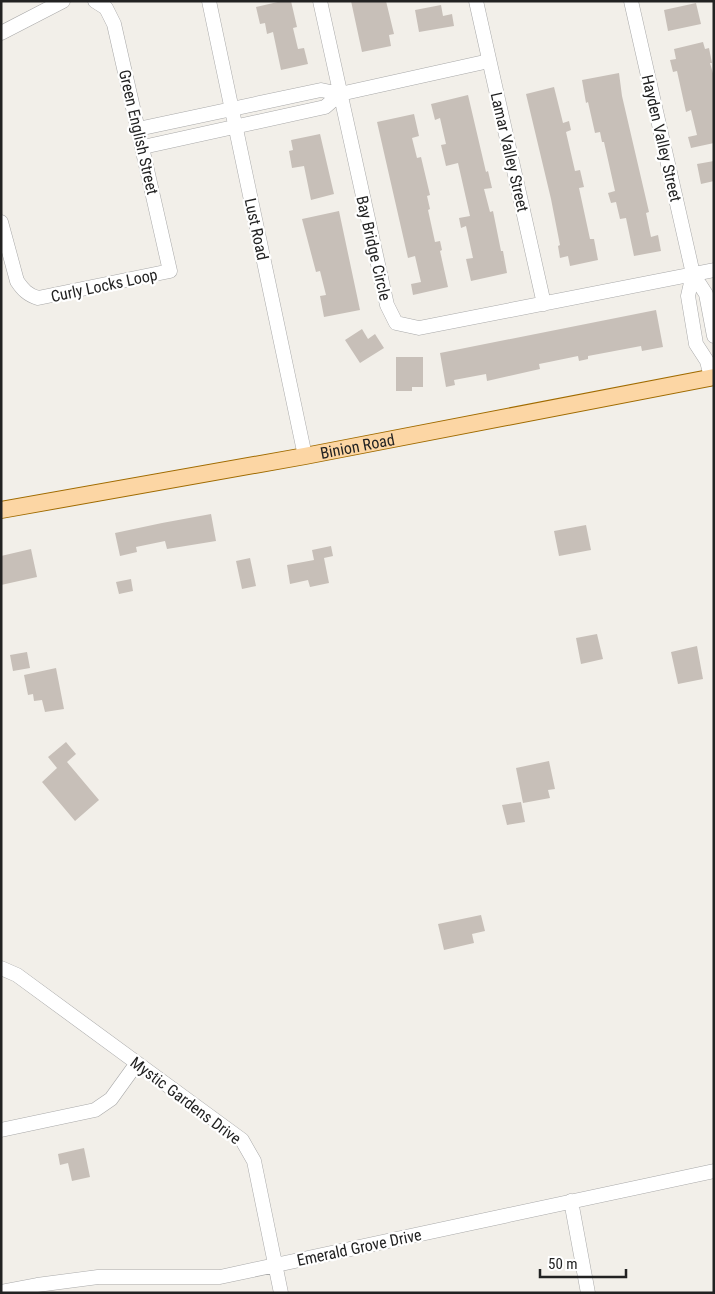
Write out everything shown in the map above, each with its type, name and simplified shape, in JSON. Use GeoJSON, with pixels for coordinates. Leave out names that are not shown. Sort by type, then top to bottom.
{"type":"FeatureCollection","features":[{"type":"Feature","properties":{"kind":"main road","name":"Binion Road"},"geometry":{"type":"LineString","coordinates":[[1,510],[305,456],[712,377]]}},
{"type":"Feature","properties":{"kind":"street"},"geometry":{"type":"LineString","coordinates":[[1,32],[62,1]]}},
{"type":"Feature","properties":{"kind":"street","name":"Green English Street"},"geometry":{"type":"LineString","coordinates":[[96,1],[106,8],[114,24],[170,271]]}},
{"type":"Feature","properties":{"kind":"street","name":"Lust Road"},"geometry":{"type":"LineString","coordinates":[[209,1],[305,456]]}},
{"type":"Feature","properties":{"kind":"street","name":"Bay Bridge Circle"},"geometry":{"type":"LineString","coordinates":[[320,1],[387,306],[396,323],[419,328],[714,270]]}},
{"type":"Feature","properties":{"kind":"street","name":"Lamar Valley Street"},"geometry":{"type":"LineString","coordinates":[[476,1],[544,304]]}},
{"type":"Feature","properties":{"kind":"street","name":"Hayden Valley Street"},"geometry":{"type":"LineString","coordinates":[[631,1],[693,274],[706,294],[714,336]]}},
{"type":"Feature","properties":{"kind":"street"},"geometry":{"type":"LineString","coordinates":[[138,129],[321,90],[340,94],[489,61]]}},
{"type":"Feature","properties":{"kind":"street"},"geometry":{"type":"LineString","coordinates":[[143,147],[325,107],[340,94]]}},
{"type":"Feature","properties":{"kind":"street","name":"Curly Locks Loop"},"geometry":{"type":"LineString","coordinates":[[1,222],[13,273],[23,290],[29,295],[38,298],[170,271]]}},
{"type":"Feature","properties":{"kind":"street","name":"Hayden Valley Street"},"geometry":{"type":"LineString","coordinates":[[693,274],[688,296],[696,344],[707,361],[712,377]]}},
{"type":"Feature","properties":{"kind":"street"},"geometry":{"type":"LineString","coordinates":[[707,361],[714,343]]}},
{"type":"Feature","properties":{"kind":"street","name":"Mystic Gardens Drive"},"geometry":{"type":"LineString","coordinates":[[1,968],[17,975],[242,1140],[254,1161],[281,1293]]}},
{"type":"Feature","properties":{"kind":"street"},"geometry":{"type":"LineString","coordinates":[[1,1130],[95,1110],[111,1099],[137,1063]]}},
{"type":"Feature","properties":{"kind":"street","name":"Emerald Grove Drive"},"geometry":{"type":"LineString","coordinates":[[1,1292],[98,1277],[220,1277],[714,1171]]}},
{"type":"Feature","properties":{"kind":"street"},"geometry":{"type":"LineString","coordinates":[[571,1202],[588,1293]]}},
{"type":"Feature","properties":{"kind":"building"},"geometry":{"type":"Polygon","coordinates":[[[282,1],[291,1],[297,27],[293,28],[298,49],[304,48],[308,64],[281,70],[273,32],[267,34],[265,23],[260,24],[256,7],[282,1]]]}},
{"type":"Feature","properties":{"kind":"building"},"geometry":{"type":"Polygon","coordinates":[[[351,1],[386,1],[394,34],[389,35],[391,46],[362,52],[351,1]]]}},
{"type":"Feature","properties":{"kind":"building"},"geometry":{"type":"Polygon","coordinates":[[[696,3],[701,24],[668,31],[664,10],[696,3]]]}},
{"type":"Feature","properties":{"kind":"building"},"geometry":{"type":"Polygon","coordinates":[[[441,5],[443,16],[452,14],[454,26],[419,32],[415,10],[441,5]]]}},
{"type":"Feature","properties":{"kind":"building"},"geometry":{"type":"Polygon","coordinates":[[[703,42],[705,49],[709,48],[712,63],[710,63],[714,77],[714,143],[691,148],[688,137],[697,135],[691,110],[686,112],[677,71],[673,72],[670,60],[676,59],[674,49],[703,42]]]}},
{"type":"Feature","properties":{"kind":"building"},"geometry":{"type":"Polygon","coordinates":[[[619,73],[622,96],[649,212],[646,213],[651,237],[658,235],[661,251],[634,256],[626,218],[620,219],[616,202],[611,203],[608,193],[615,191],[604,142],[602,142],[600,132],[595,133],[588,102],[586,103],[582,80],[619,73]]]}},
{"type":"Feature","properties":{"kind":"building"},"geometry":{"type":"Polygon","coordinates":[[[554,87],[563,123],[569,121],[571,130],[566,132],[575,171],[580,170],[584,187],[579,188],[590,239],[594,239],[598,260],[570,266],[568,256],[560,258],[558,246],[560,245],[551,199],[526,94],[554,87]]]}},
{"type":"Feature","properties":{"kind":"building"},"geometry":{"type":"Polygon","coordinates":[[[468,95],[486,172],[488,171],[492,188],[484,189],[490,212],[493,211],[507,273],[471,281],[466,259],[473,258],[466,226],[461,228],[459,218],[470,216],[458,163],[446,166],[441,145],[446,144],[440,118],[435,120],[431,104],[468,95]]]}},
{"type":"Feature","properties":{"kind":"building"},"geometry":{"type":"Polygon","coordinates":[[[414,114],[419,136],[412,138],[417,158],[421,157],[430,195],[427,196],[430,209],[428,210],[435,242],[440,241],[442,250],[440,251],[448,287],[413,295],[411,284],[421,282],[415,256],[408,258],[377,122],[414,114]]]}},
{"type":"Feature","properties":{"kind":"building"},"geometry":{"type":"Polygon","coordinates":[[[320,134],[334,194],[311,200],[304,166],[292,168],[289,151],[293,150],[291,140],[320,134]]]}},
{"type":"Feature","properties":{"kind":"building"},"geometry":{"type":"Polygon","coordinates":[[[714,161],[714,181],[701,184],[697,164],[714,161]]]}},
{"type":"Feature","properties":{"kind":"building"},"geometry":{"type":"Polygon","coordinates":[[[339,211],[360,310],[324,317],[320,296],[326,295],[320,271],[316,272],[302,219],[339,211]]]}},
{"type":"Feature","properties":{"kind":"building"},"geometry":{"type":"Polygon","coordinates":[[[656,310],[663,347],[642,351],[641,346],[588,356],[588,359],[579,361],[578,356],[539,364],[540,369],[487,381],[486,374],[454,380],[455,385],[446,387],[440,353],[656,310]]]}},
{"type":"Feature","properties":{"kind":"building"},"geometry":{"type":"Polygon","coordinates":[[[362,329],[368,339],[375,334],[384,348],[360,363],[345,340],[362,329]]]}},
{"type":"Feature","properties":{"kind":"building"},"geometry":{"type":"Polygon","coordinates":[[[396,357],[423,357],[423,387],[412,387],[412,391],[396,391],[396,357]]]}},
{"type":"Feature","properties":{"kind":"building"},"geometry":{"type":"Polygon","coordinates":[[[211,514],[216,541],[167,549],[165,541],[136,547],[137,552],[120,556],[115,533],[211,514]]]}},
{"type":"Feature","properties":{"kind":"building"},"geometry":{"type":"Polygon","coordinates":[[[586,525],[591,550],[559,556],[554,531],[586,525]]]}},
{"type":"Feature","properties":{"kind":"building"},"geometry":{"type":"Polygon","coordinates":[[[331,546],[333,556],[324,558],[329,583],[310,587],[308,580],[290,584],[287,565],[314,560],[312,550],[331,546]]]}},
{"type":"Feature","properties":{"kind":"building"},"geometry":{"type":"Polygon","coordinates":[[[31,549],[37,577],[1,585],[1,556],[31,549]]]}},
{"type":"Feature","properties":{"kind":"building"},"geometry":{"type":"Polygon","coordinates":[[[250,558],[256,586],[242,589],[236,561],[250,558]]]}},
{"type":"Feature","properties":{"kind":"building"},"geometry":{"type":"Polygon","coordinates":[[[131,579],[133,591],[119,594],[116,582],[131,579]]]}},
{"type":"Feature","properties":{"kind":"building"},"geometry":{"type":"Polygon","coordinates":[[[597,634],[603,659],[581,664],[576,638],[597,634]]]}},
{"type":"Feature","properties":{"kind":"building"},"geometry":{"type":"Polygon","coordinates":[[[697,646],[703,679],[678,684],[671,652],[697,646]]]}},
{"type":"Feature","properties":{"kind":"building"},"geometry":{"type":"Polygon","coordinates":[[[27,652],[30,668],[13,671],[10,655],[27,652]]]}},
{"type":"Feature","properties":{"kind":"building"},"geometry":{"type":"Polygon","coordinates":[[[56,668],[64,709],[45,712],[42,700],[34,701],[33,694],[28,695],[24,675],[56,668]]]}},
{"type":"Feature","properties":{"kind":"building"},"geometry":{"type":"Polygon","coordinates":[[[66,742],[76,754],[67,762],[99,800],[75,821],[42,782],[57,768],[48,757],[66,742]]]}},
{"type":"Feature","properties":{"kind":"building"},"geometry":{"type":"Polygon","coordinates":[[[549,761],[555,789],[548,790],[550,798],[523,803],[516,768],[549,761]]]}},
{"type":"Feature","properties":{"kind":"building"},"geometry":{"type":"Polygon","coordinates":[[[521,802],[525,822],[507,825],[502,805],[521,802]]]}},
{"type":"Feature","properties":{"kind":"building"},"geometry":{"type":"Polygon","coordinates":[[[481,915],[485,931],[472,934],[474,943],[444,950],[438,924],[481,915]]]}},
{"type":"Feature","properties":{"kind":"building"},"geometry":{"type":"Polygon","coordinates":[[[84,1148],[90,1177],[72,1181],[68,1163],[60,1165],[58,1154],[84,1148]]]}}]}
